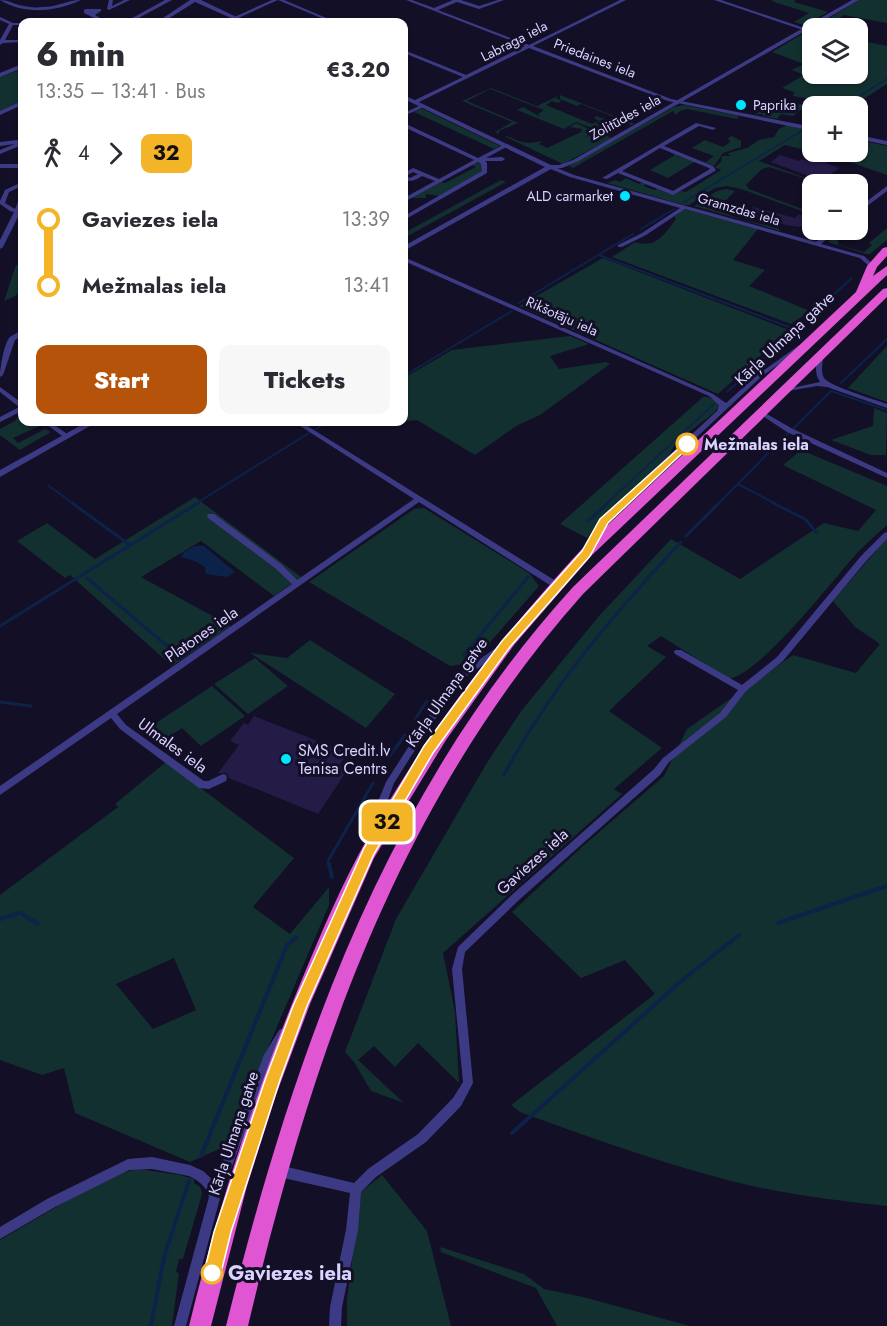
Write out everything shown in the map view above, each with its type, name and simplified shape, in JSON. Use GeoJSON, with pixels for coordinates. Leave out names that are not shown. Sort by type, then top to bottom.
{"type":"FeatureCollection","features":[{"type":"Feature","properties":{"kind":"highway"},"geometry":{"type":"LineString","coordinates":[[860,295],[872,266],[887,250]]}},
{"type":"Feature","properties":{"kind":"highway","name":"Kārļa Ulmaņa gatve"},"geometry":{"type":"LineString","coordinates":[[200,1326],[222,1232],[266,1098],[300,1006],[368,852],[429,750],[506,644],[556,585],[887,269]]}},
{"type":"Feature","properties":{"kind":"highway"},"geometry":{"type":"LineString","coordinates":[[237,1326],[260,1224],[316,1044],[358,936],[420,811],[454,753],[553,619],[617,551],[887,291]]}},
{"type":"Feature","properties":{"kind":"highway"},"geometry":{"type":"LineString","coordinates":[[845,333],[860,327],[887,301]]}},
{"type":"Feature","properties":{"kind":"street"},"geometry":{"type":"LineString","coordinates":[[2,0],[20,8],[64,6],[79,0]]}},
{"type":"Feature","properties":{"kind":"street"},"geometry":{"type":"LineString","coordinates":[[111,0],[109,9],[128,0]]}},
{"type":"Feature","properties":{"kind":"street"},"geometry":{"type":"LineString","coordinates":[[135,18],[169,0]]}},
{"type":"Feature","properties":{"kind":"street"},"geometry":{"type":"LineString","coordinates":[[166,18],[195,0],[234,18],[278,0],[324,18]]}},
{"type":"Feature","properties":{"kind":"street","name":"Priedaines iela"},"geometry":{"type":"LineString","coordinates":[[408,0],[670,100],[802,127]]}},
{"type":"Feature","properties":{"kind":"street"},"geometry":{"type":"LineString","coordinates":[[433,9],[457,0],[479,8],[502,0]]}},
{"type":"Feature","properties":{"kind":"street","name":"Labraga iela"},"geometry":{"type":"LineString","coordinates":[[415,102],[624,0]]}},
{"type":"Feature","properties":{"kind":"street"},"geometry":{"type":"LineString","coordinates":[[716,0],[802,28]]}},
{"type":"Feature","properties":{"kind":"street","name":"Zolitūdes iela"},"geometry":{"type":"LineString","coordinates":[[824,18],[856,0]]}},
{"type":"Feature","properties":{"kind":"street"},"geometry":{"type":"LineString","coordinates":[[92,15],[98,18]]}},
{"type":"Feature","properties":{"kind":"street"},"geometry":{"type":"LineString","coordinates":[[0,18],[12,24],[18,24]]}},
{"type":"Feature","properties":{"kind":"street"},"geometry":{"type":"LineString","coordinates":[[0,43],[12,24]]}},
{"type":"Feature","properties":{"kind":"street"},"geometry":{"type":"LineString","coordinates":[[8,30],[18,30]]}},
{"type":"Feature","properties":{"kind":"street","name":"Zolitūdes iela"},"geometry":{"type":"LineString","coordinates":[[408,247],[550,167],[560,167],[574,161],[802,31]]}},
{"type":"Feature","properties":{"kind":"street"},"geometry":{"type":"LineString","coordinates":[[0,43],[18,41]]}},
{"type":"Feature","properties":{"kind":"street"},"geometry":{"type":"LineString","coordinates":[[408,53],[467,77]]}},
{"type":"Feature","properties":{"kind":"street"},"geometry":{"type":"LineString","coordinates":[[0,75],[18,68]]}},
{"type":"Feature","properties":{"kind":"street","name":"Gramzdas iela"},"geometry":{"type":"LineString","coordinates":[[408,99],[550,167],[596,183],[862,257],[872,266]]}},
{"type":"Feature","properties":{"kind":"street"},"geometry":{"type":"LineString","coordinates":[[0,113],[18,104]]}},
{"type":"Feature","properties":{"kind":"street"},"geometry":{"type":"LineString","coordinates":[[408,113],[423,106]]}},
{"type":"Feature","properties":{"kind":"street"},"geometry":{"type":"LineString","coordinates":[[596,183],[699,123],[713,128]]}},
{"type":"Feature","properties":{"kind":"street"},"geometry":{"type":"LineString","coordinates":[[408,127],[484,164],[485,174],[408,216]]}},
{"type":"Feature","properties":{"kind":"street"},"geometry":{"type":"LineString","coordinates":[[868,140],[887,143]]}},
{"type":"Feature","properties":{"kind":"street"},"geometry":{"type":"LineString","coordinates":[[0,144],[18,142]]}},
{"type":"Feature","properties":{"kind":"street"},"geometry":{"type":"LineString","coordinates":[[0,152],[18,144]]}},
{"type":"Feature","properties":{"kind":"street"},"geometry":{"type":"LineString","coordinates":[[408,198],[507,145]]}},
{"type":"Feature","properties":{"kind":"street"},"geometry":{"type":"LineString","coordinates":[[615,173],[673,193],[713,170],[711,167],[660,146]]}},
{"type":"Feature","properties":{"kind":"street"},"geometry":{"type":"LineString","coordinates":[[477,160],[502,159]]}},
{"type":"Feature","properties":{"kind":"street"},"geometry":{"type":"LineString","coordinates":[[0,166],[18,166]]}},
{"type":"Feature","properties":{"kind":"street"},"geometry":{"type":"LineString","coordinates":[[408,179],[410,180],[422,174],[438,181]]}},
{"type":"Feature","properties":{"kind":"street"},"geometry":{"type":"LineString","coordinates":[[0,247],[2,236],[18,210],[12,210],[2,203],[7,191],[18,186]]}},
{"type":"Feature","properties":{"kind":"street"},"geometry":{"type":"LineString","coordinates":[[868,203],[887,188]]}},
{"type":"Feature","properties":{"kind":"street"},"geometry":{"type":"LineString","coordinates":[[620,246],[644,234],[685,207]]}},
{"type":"Feature","properties":{"kind":"street"},"geometry":{"type":"LineString","coordinates":[[0,228],[9,228]]}},
{"type":"Feature","properties":{"kind":"street"},"geometry":{"type":"LineString","coordinates":[[817,244],[822,240]]}},
{"type":"Feature","properties":{"kind":"street","name":"Rikšotāju iela"},"geometry":{"type":"LineString","coordinates":[[408,261],[711,395]]}},
{"type":"Feature","properties":{"kind":"street"},"geometry":{"type":"LineString","coordinates":[[0,375],[12,339],[18,335]]}},
{"type":"Feature","properties":{"kind":"street"},"geometry":{"type":"LineString","coordinates":[[586,554],[603,521],[739,395],[776,363],[811,341]]}},
{"type":"Feature","properties":{"kind":"street"},"geometry":{"type":"LineString","coordinates":[[821,354],[818,374],[821,381],[887,406]]}},
{"type":"Feature","properties":{"kind":"street"},"geometry":{"type":"LineString","coordinates":[[781,392],[817,384],[828,385]]}},
{"type":"Feature","properties":{"kind":"street"},"geometry":{"type":"LineString","coordinates":[[0,389],[18,404]]}},
{"type":"Feature","properties":{"kind":"street"},"geometry":{"type":"LineString","coordinates":[[711,395],[730,398],[739,395]]}},
{"type":"Feature","properties":{"kind":"street"},"geometry":{"type":"LineString","coordinates":[[711,395],[723,404],[720,413]]}},
{"type":"Feature","properties":{"kind":"street"},"geometry":{"type":"LineString","coordinates":[[0,420],[18,409]]}},
{"type":"Feature","properties":{"kind":"street"},"geometry":{"type":"LineString","coordinates":[[760,412],[789,430],[887,476]]}},
{"type":"Feature","properties":{"kind":"street"},"geometry":{"type":"LineString","coordinates":[[57,426],[67,436]]}},
{"type":"Feature","properties":{"kind":"street"},"geometry":{"type":"LineString","coordinates":[[0,474],[86,426]]}},
{"type":"Feature","properties":{"kind":"street"},"geometry":{"type":"LineString","coordinates":[[303,426],[556,585]]}},
{"type":"Feature","properties":{"kind":"street","name":"Platones iela"},"geometry":{"type":"LineString","coordinates":[[0,791],[418,499]]}},
{"type":"Feature","properties":{"kind":"street"},"geometry":{"type":"LineString","coordinates":[[211,516],[278,566],[297,584]]}},
{"type":"Feature","properties":{"kind":"street","name":"Gaviezes iela"},"geometry":{"type":"LineString","coordinates":[[356,1190],[372,1173],[422,1138],[457,1102],[468,1083],[457,969],[461,950],[517,896],[657,772],[666,760],[723,714],[743,689],[780,659],[864,558],[887,535]]}},
{"type":"Feature","properties":{"kind":"street"},"geometry":{"type":"LineString","coordinates":[[678,652],[743,689]]}},
{"type":"Feature","properties":{"kind":"street","name":"Ulmales iela"},"geometry":{"type":"LineString","coordinates":[[111,713],[123,727],[202,785],[209,785],[223,778]]}},
{"type":"Feature","properties":{"kind":"street"},"geometry":{"type":"LineString","coordinates":[[180,1326],[214,1198],[269,1055],[300,1006]]}},
{"type":"Feature","properties":{"kind":"street"},"geometry":{"type":"LineString","coordinates":[[0,1233],[51,1203],[129,1165],[152,1163],[190,1171],[199,1175],[211,1186],[214,1198]]}},
{"type":"Feature","properties":{"kind":"street"},"geometry":{"type":"LineString","coordinates":[[276,1170],[356,1190],[352,1230],[336,1307],[335,1326]]}},
{"type":"Feature","properties":{"kind":"green space"},"geometry":{"type":"Polygon","coordinates":[[[796,0],[794,2],[828,12],[817,18],[802,18],[802,24],[794,22],[809,13],[771,1],[796,0]]]}},
{"type":"Feature","properties":{"kind":"green space"},"geometry":{"type":"Polygon","coordinates":[[[859,0],[887,0],[887,23],[844,15],[839,18],[830,18],[859,0]]]}},
{"type":"Feature","properties":{"kind":"green space"},"geometry":{"type":"Polygon","coordinates":[[[802,34],[802,63],[772,52],[802,34]]]}},
{"type":"Feature","properties":{"kind":"green space"},"geometry":{"type":"Polygon","coordinates":[[[868,42],[887,46],[887,84],[868,96],[802,98],[793,96],[794,92],[782,88],[802,76],[802,84],[868,84],[868,42]]]}},
{"type":"Feature","properties":{"kind":"green space"},"geometry":{"type":"Polygon","coordinates":[[[802,65],[802,74],[792,70],[802,65]]]}},
{"type":"Feature","properties":{"kind":"green space"},"geometry":{"type":"Polygon","coordinates":[[[18,70],[18,103],[0,111],[0,77],[18,70]]]}},
{"type":"Feature","properties":{"kind":"green space"},"geometry":{"type":"Polygon","coordinates":[[[491,88],[537,106],[560,95],[556,98],[562,101],[558,103],[552,101],[546,105],[592,124],[599,121],[594,118],[596,116],[605,119],[596,123],[600,126],[597,130],[576,122],[564,129],[517,110],[523,107],[541,117],[538,114],[544,110],[490,89],[467,101],[518,123],[499,131],[499,134],[495,132],[512,122],[462,101],[491,88]]]}},
{"type":"Feature","properties":{"kind":"green space"},"geometry":{"type":"Polygon","coordinates":[[[560,95],[635,124],[631,125],[581,104],[577,106],[560,99],[560,95]]]}},
{"type":"Feature","properties":{"kind":"green space"},"geometry":{"type":"Polygon","coordinates":[[[772,100],[802,105],[802,109],[793,116],[781,114],[777,119],[762,114],[755,115],[772,100]]]}},
{"type":"Feature","properties":{"kind":"green space"},"geometry":{"type":"Polygon","coordinates":[[[684,105],[739,116],[737,119],[687,109],[676,115],[673,111],[573,168],[569,166],[674,107],[684,105]]]}},
{"type":"Feature","properties":{"kind":"green space"},"geometry":{"type":"Polygon","coordinates":[[[420,109],[500,146],[494,149],[414,112],[420,109]]]}},
{"type":"Feature","properties":{"kind":"green space"},"geometry":{"type":"Polygon","coordinates":[[[576,123],[589,129],[585,132],[590,134],[583,138],[597,132],[612,138],[563,164],[504,136],[526,143],[542,141],[539,144],[547,148],[581,132],[582,129],[570,127],[576,123]]]}},
{"type":"Feature","properties":{"kind":"green space"},"geometry":{"type":"Polygon","coordinates":[[[787,125],[802,128],[802,149],[785,145],[759,161],[802,178],[769,167],[762,169],[746,185],[749,189],[802,209],[802,211],[727,186],[715,188],[689,205],[684,205],[607,183],[615,180],[620,182],[626,178],[639,184],[642,182],[646,184],[644,186],[654,190],[671,194],[686,192],[721,170],[715,167],[721,162],[722,156],[730,156],[728,153],[747,148],[759,140],[774,137],[779,129],[787,125]]]}},
{"type":"Feature","properties":{"kind":"green space"},"geometry":{"type":"Polygon","coordinates":[[[732,136],[741,141],[741,147],[723,153],[714,166],[700,160],[706,162],[714,156],[692,148],[705,140],[723,147],[730,142],[728,138],[732,136]]]}},
{"type":"Feature","properties":{"kind":"green space"},"geometry":{"type":"Polygon","coordinates":[[[868,142],[887,146],[887,175],[850,162],[868,162],[868,142]]]}},
{"type":"Feature","properties":{"kind":"green space"},"geometry":{"type":"Polygon","coordinates":[[[665,149],[678,155],[679,159],[679,155],[707,166],[694,162],[668,178],[650,170],[675,155],[665,149]]]}},
{"type":"Feature","properties":{"kind":"green space"},"geometry":{"type":"Polygon","coordinates":[[[482,164],[482,171],[440,196],[426,194],[426,198],[410,198],[476,167],[472,165],[482,164]]]}},
{"type":"Feature","properties":{"kind":"green space"},"geometry":{"type":"Polygon","coordinates":[[[501,180],[506,182],[408,236],[408,231],[501,180]]]}},
{"type":"Feature","properties":{"kind":"green space"},"geometry":{"type":"Polygon","coordinates":[[[726,189],[735,191],[716,210],[743,220],[778,228],[780,231],[694,206],[717,191],[726,189]]]}},
{"type":"Feature","properties":{"kind":"green space"},"geometry":{"type":"Polygon","coordinates":[[[684,209],[758,229],[733,260],[765,270],[749,286],[810,311],[791,324],[612,257],[635,242],[643,244],[660,238],[676,219],[674,217],[684,209]]]}},
{"type":"Feature","properties":{"kind":"green space"},"geometry":{"type":"Polygon","coordinates":[[[887,228],[887,240],[870,254],[866,254],[828,242],[838,240],[838,245],[864,252],[872,245],[869,243],[887,228]]]}},
{"type":"Feature","properties":{"kind":"green space"},"geometry":{"type":"Polygon","coordinates":[[[603,258],[789,330],[718,394],[519,306],[603,258]]]}},
{"type":"Feature","properties":{"kind":"green space"},"geometry":{"type":"Polygon","coordinates":[[[16,265],[18,265],[17,295],[4,301],[16,265]]]}},
{"type":"Feature","properties":{"kind":"green space"},"geometry":{"type":"Polygon","coordinates":[[[570,336],[589,344],[550,356],[559,369],[606,362],[610,364],[540,415],[516,426],[475,455],[417,420],[408,421],[408,376],[452,350],[570,336]]]}},
{"type":"Feature","properties":{"kind":"green space"},"geometry":{"type":"Polygon","coordinates":[[[887,346],[887,402],[848,388],[887,346]]]}},
{"type":"Feature","properties":{"kind":"green space"},"geometry":{"type":"Polygon","coordinates":[[[703,397],[720,403],[715,412],[676,442],[669,456],[599,521],[587,538],[560,524],[703,397]]]}},
{"type":"Feature","properties":{"kind":"green space"},"geometry":{"type":"Polygon","coordinates":[[[874,408],[887,413],[886,455],[871,455],[831,440],[873,426],[874,408]]]}},
{"type":"Feature","properties":{"kind":"green space"},"geometry":{"type":"Polygon","coordinates":[[[18,417],[18,426],[40,426],[13,438],[18,443],[45,429],[51,432],[20,450],[0,435],[0,429],[15,421],[18,417]]]}},
{"type":"Feature","properties":{"kind":"green space"},"geometry":{"type":"Polygon","coordinates":[[[801,450],[887,486],[887,525],[860,550],[779,642],[744,672],[729,679],[661,636],[647,646],[666,657],[609,711],[662,748],[614,789],[622,794],[443,953],[455,1012],[459,1083],[418,1043],[395,1067],[374,1046],[358,1060],[404,1103],[371,1091],[354,1062],[345,1052],[396,919],[488,761],[522,710],[599,616],[671,539],[740,579],[824,523],[858,531],[876,510],[783,465],[801,450]]]}},
{"type":"Feature","properties":{"kind":"green space"},"geometry":{"type":"Polygon","coordinates":[[[195,497],[301,577],[274,596],[201,541],[141,577],[231,626],[172,666],[70,575],[65,578],[17,541],[47,523],[95,559],[195,497]]]}},
{"type":"Feature","properties":{"kind":"green space"},"geometry":{"type":"Polygon","coordinates":[[[424,508],[529,573],[539,586],[472,663],[450,666],[309,582],[414,509],[424,508]]]}},
{"type":"Feature","properties":{"kind":"green space"},"geometry":{"type":"Polygon","coordinates":[[[887,538],[887,1206],[803,1195],[740,1183],[644,1156],[520,1112],[511,1105],[655,994],[625,960],[581,978],[512,912],[583,846],[664,776],[687,729],[793,655],[856,673],[880,644],[855,627],[833,601],[887,538]]]}},
{"type":"Feature","properties":{"kind":"green space"},"geometry":{"type":"Polygon","coordinates":[[[310,640],[395,694],[366,728],[250,653],[287,658],[310,640]]]}},
{"type":"Feature","properties":{"kind":"green space"},"geometry":{"type":"Polygon","coordinates":[[[255,658],[288,686],[248,714],[214,684],[255,658]]]}},
{"type":"Feature","properties":{"kind":"green space"},"geometry":{"type":"Polygon","coordinates":[[[212,686],[245,716],[201,746],[182,728],[164,740],[150,727],[212,686]]]}},
{"type":"Feature","properties":{"kind":"green space"},"geometry":{"type":"Polygon","coordinates":[[[166,762],[294,858],[253,907],[290,934],[329,887],[329,905],[226,1146],[190,1162],[75,1113],[64,1068],[42,1075],[0,1060],[0,895],[118,807],[115,804],[166,762]],[[174,958],[116,984],[153,1029],[196,1010],[174,958]]]}},
{"type":"Feature","properties":{"kind":"green space"},"geometry":{"type":"Polygon","coordinates":[[[138,1169],[194,1179],[194,1183],[201,1188],[202,1194],[183,1259],[179,1259],[176,1272],[179,1273],[172,1326],[0,1326],[0,1240],[111,1175],[138,1169]]]}},
{"type":"Feature","properties":{"kind":"green space"},"geometry":{"type":"Polygon","coordinates":[[[382,1175],[427,1231],[451,1326],[347,1326],[347,1300],[361,1192],[382,1175]]]}},
{"type":"Feature","properties":{"kind":"green space"},"geometry":{"type":"Polygon","coordinates":[[[440,1247],[524,1274],[544,1289],[583,1297],[690,1326],[557,1326],[536,1288],[441,1252],[440,1247]]]}},
{"type":"Feature","properties":{"kind":"water"},"geometry":{"type":"Polygon","coordinates":[[[195,546],[204,546],[235,572],[227,577],[206,574],[205,567],[181,557],[184,552],[195,546]]]}},
{"type":"Feature","properties":{"kind":"building"},"geometry":{"type":"Polygon","coordinates":[[[780,155],[799,161],[802,159],[802,162],[828,162],[826,163],[839,168],[831,174],[803,174],[771,162],[780,155]]]}},
{"type":"Feature","properties":{"kind":"building"},"geometry":{"type":"Polygon","coordinates":[[[753,207],[795,218],[799,214],[802,215],[802,226],[786,225],[747,215],[753,207]]]}},
{"type":"Feature","properties":{"kind":"building","name":"SMS Credit.lv Tenisa Centrs"},"geometry":{"type":"Polygon","coordinates":[[[254,716],[348,753],[339,766],[348,769],[318,814],[229,778],[227,773],[218,773],[239,745],[230,741],[244,723],[248,725],[254,716]]]}},
{"type":"Feature","properties":{"kind":"waterway"},"geometry":{"type":"LineString","coordinates":[[859,96],[887,79]]}},
{"type":"Feature","properties":{"kind":"waterway"},"geometry":{"type":"LineString","coordinates":[[684,202],[802,131]]}},
{"type":"Feature","properties":{"kind":"waterway"},"geometry":{"type":"LineString","coordinates":[[653,222],[674,209]]}},
{"type":"Feature","properties":{"kind":"waterway"},"geometry":{"type":"LineString","coordinates":[[641,229],[656,220]]}},
{"type":"Feature","properties":{"kind":"waterway"},"geometry":{"type":"LineString","coordinates":[[519,303],[633,234]]}},
{"type":"Feature","properties":{"kind":"waterway"},"geometry":{"type":"LineString","coordinates":[[599,255],[794,329]]}},
{"type":"Feature","properties":{"kind":"waterway"},"geometry":{"type":"LineString","coordinates":[[727,392],[852,278]]}},
{"type":"Feature","properties":{"kind":"waterway"},"geometry":{"type":"LineString","coordinates":[[408,374],[512,311]]}},
{"type":"Feature","properties":{"kind":"waterway"},"geometry":{"type":"LineString","coordinates":[[841,383],[887,339]]}},
{"type":"Feature","properties":{"kind":"waterway"},"geometry":{"type":"LineString","coordinates":[[794,428],[831,391],[887,410]]}},
{"type":"Feature","properties":{"kind":"waterway"},"geometry":{"type":"LineString","coordinates":[[606,504],[714,404]]}},
{"type":"Feature","properties":{"kind":"waterway"},"geometry":{"type":"LineString","coordinates":[[316,429],[321,426]]}},
{"type":"Feature","properties":{"kind":"waterway"},"geometry":{"type":"LineString","coordinates":[[718,504],[790,431]]}},
{"type":"Feature","properties":{"kind":"waterway"},"geometry":{"type":"LineString","coordinates":[[195,504],[309,433]]}},
{"type":"Feature","properties":{"kind":"waterway"},"geometry":{"type":"LineString","coordinates":[[738,484],[776,504]]}},
{"type":"Feature","properties":{"kind":"waterway"},"geometry":{"type":"LineString","coordinates":[[49,486],[74,504]]}},
{"type":"Feature","properties":{"kind":"waterway"},"geometry":{"type":"LineString","coordinates":[[72,503],[130,545]]}},
{"type":"Feature","properties":{"kind":"waterway"},"geometry":{"type":"LineString","coordinates":[[0,626],[198,503]]}},
{"type":"Feature","properties":{"kind":"waterway"},"geometry":{"type":"LineString","coordinates":[[588,521],[608,503]]}},
{"type":"Feature","properties":{"kind":"waterway"},"geometry":{"type":"LineString","coordinates":[[773,503],[805,519],[817,533]]}},
{"type":"Feature","properties":{"kind":"waterway"},"geometry":{"type":"LineString","coordinates":[[686,536],[718,504]]}},
{"type":"Feature","properties":{"kind":"waterway"},"geometry":{"type":"LineString","coordinates":[[504,775],[542,712],[585,653],[681,542]]}},
{"type":"Feature","properties":{"kind":"waterway"},"geometry":{"type":"LineString","coordinates":[[464,655],[528,577]]}},
{"type":"Feature","properties":{"kind":"waterway"},"geometry":{"type":"LineString","coordinates":[[87,578],[180,657]]}},
{"type":"Feature","properties":{"kind":"waterway"},"geometry":{"type":"LineString","coordinates":[[415,719],[427,701]]}},
{"type":"Feature","properties":{"kind":"waterway"},"geometry":{"type":"LineString","coordinates":[[0,702],[31,706]]}},
{"type":"Feature","properties":{"kind":"waterway"},"geometry":{"type":"LineString","coordinates":[[389,757],[405,735]]}},
{"type":"Feature","properties":{"kind":"waterway"},"geometry":{"type":"LineString","coordinates":[[329,865],[328,861],[373,783]]}},
{"type":"Feature","properties":{"kind":"waterway"},"geometry":{"type":"LineString","coordinates":[[329,864],[332,877]]}},
{"type":"Feature","properties":{"kind":"waterway"},"geometry":{"type":"LineString","coordinates":[[778,923],[887,886]]}},
{"type":"Feature","properties":{"kind":"waterway"},"geometry":{"type":"LineString","coordinates":[[0,919],[20,913],[38,924]]}},
{"type":"Feature","properties":{"kind":"waterway"},"geometry":{"type":"LineString","coordinates":[[512,1133],[680,982],[739,935]]}},
{"type":"Feature","properties":{"kind":"waterway"},"geometry":{"type":"LineString","coordinates":[[201,1156],[287,945],[297,937]]}},
{"type":"Feature","properties":{"kind":"waterway"},"geometry":{"type":"LineString","coordinates":[[151,1326],[164,1257],[189,1181]]}},
{"type":"Feature","properties":{"kind":"bus line","name":"32"},"geometry":{"type":"LineString","coordinates":[[212,1273],[222,1232],[272,1080],[300,1006],[368,852],[429,750],[460,704],[506,644],[556,585],[586,554],[603,521],[687,444]]}},
{"type":"Feature","properties":{"kind":"place","name":"Paprika"},"geometry":{"type":"Point","coordinates":[741,105]}},
{"type":"Feature","properties":{"kind":"place","name":"ALD carmarket"},"geometry":{"type":"Point","coordinates":[625,196]}},
{"type":"Feature","properties":{"kind":"place","name":"Mežmalas iela"},"geometry":{"type":"Point","coordinates":[687,444]}},
{"type":"Feature","properties":{"kind":"place","name":"SMS Credit.lv Tenisa Centrs"},"geometry":{"type":"Point","coordinates":[286,759]}},
{"type":"Feature","properties":{"kind":"place","name":"Gaviezes iela"},"geometry":{"type":"Point","coordinates":[212,1273]}}]}
